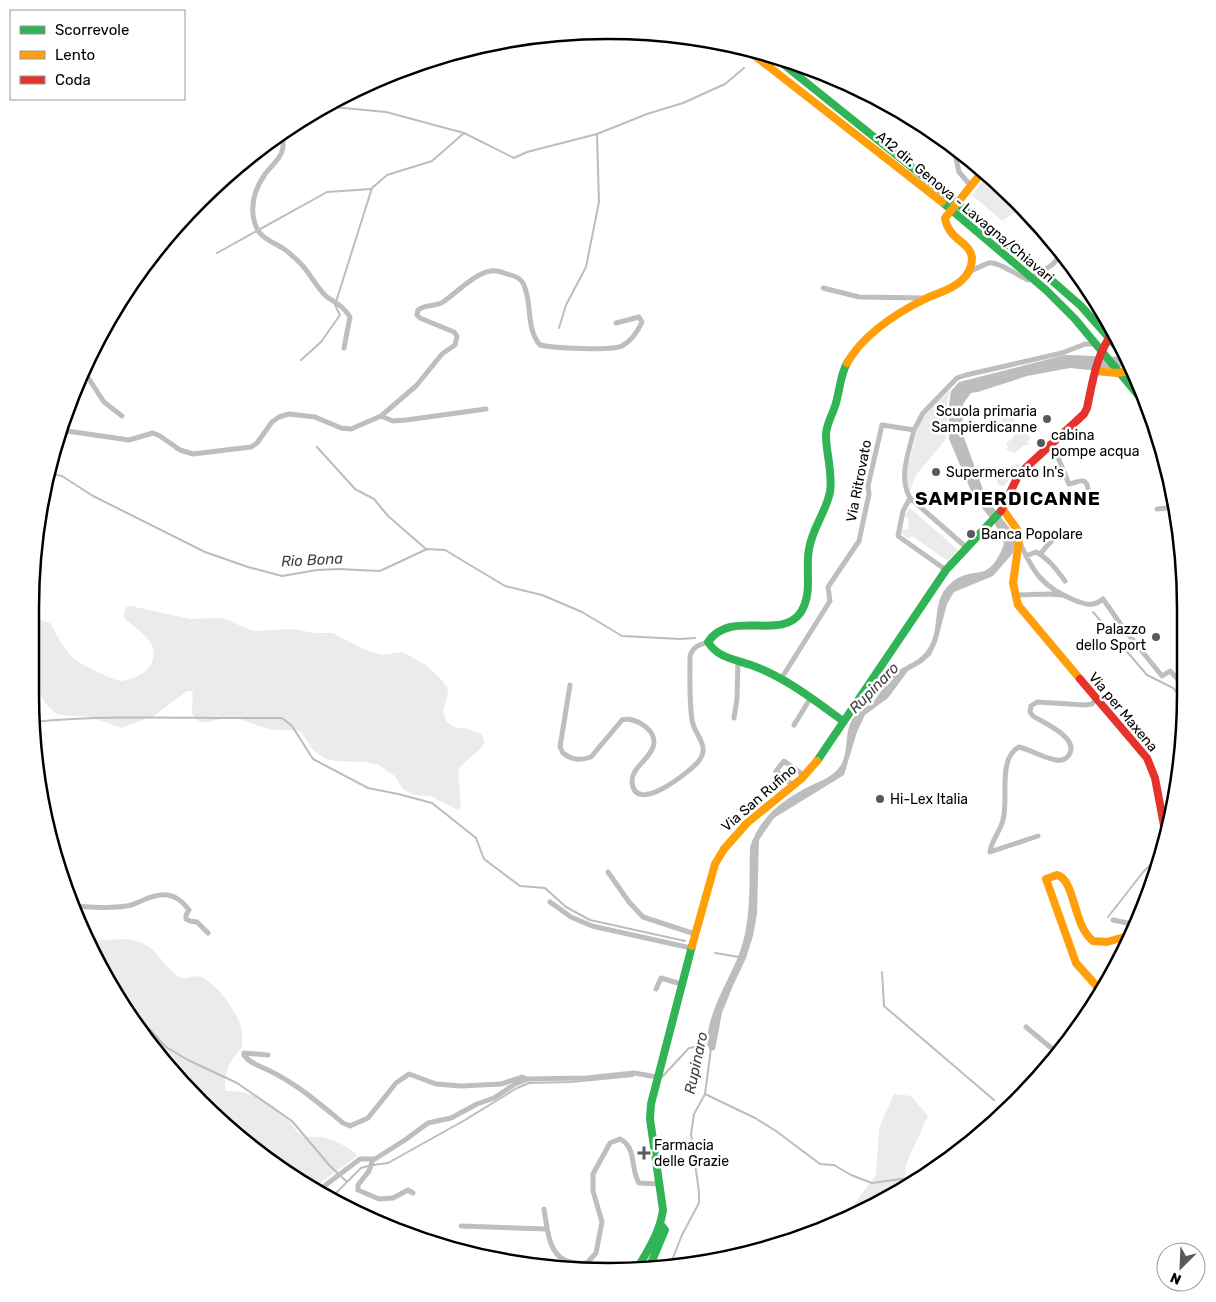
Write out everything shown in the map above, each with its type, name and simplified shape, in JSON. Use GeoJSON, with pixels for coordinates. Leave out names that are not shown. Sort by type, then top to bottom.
{"type":"FeatureCollection","features":[{"type":"Feature","properties":{"kind":"main road","name":"A12 dir. Genova - Lavagna/Chiavari"},"geometry":{"type":"LineString","coordinates":[[761,60],[921,180],[1046,290],[1075,319],[1133,389]]}},
{"type":"Feature","properties":{"kind":"main road"},"geometry":{"type":"LineString","coordinates":[[787,68],[921,180],[1041,271],[1081,306],[1109,338]]}},
{"type":"Feature","properties":{"kind":"main road"},"geometry":{"type":"LineString","coordinates":[[843,721],[781,679],[716,652],[708,642],[717,632],[738,625],[784,624],[792,622],[806,603],[809,594],[809,546],[813,533],[825,510],[830,489],[831,463],[826,436],[827,426],[836,402],[841,377],[851,356],[888,321],[927,298],[959,283],[967,274],[971,267],[972,254],[966,245],[948,232],[945,226],[945,218],[979,176]]}},
{"type":"Feature","properties":{"kind":"main road","name":"Via San Rufino"},"geometry":{"type":"LineString","coordinates":[[652,1261],[665,1230],[661,1225],[663,1210],[650,1119],[651,1105],[681,984],[720,852],[741,827],[805,776],[946,570],[1001,510],[1019,474],[1084,414],[1099,354],[1109,338]]}},
{"type":"Feature","properties":{"kind":"main road"},"geometry":{"type":"LineString","coordinates":[[1095,371],[1126,372]]}},
{"type":"Feature","properties":{"kind":"main road"},"geometry":{"type":"LineString","coordinates":[[1001,510],[1018,530],[1019,541]]}},
{"type":"Feature","properties":{"kind":"main road","name":"Via per Maxena"},"geometry":{"type":"LineString","coordinates":[[1019,541],[1013,583],[1018,605],[1147,758],[1152,768],[1163,820]]}},
{"type":"Feature","properties":{"kind":"main road"},"geometry":{"type":"LineString","coordinates":[[1097,985],[1076,963],[1046,879],[1051,875],[1058,874],[1067,881],[1076,914],[1087,936],[1092,941],[1102,942],[1123,937]]}},
{"type":"Feature","properties":{"kind":"main road"},"geometry":{"type":"LineString","coordinates":[[640,1262],[661,1225]]}},
{"type":"Feature","properties":{"kind":"street"},"geometry":{"type":"LineString","coordinates":[[284,140],[285,144],[281,156],[265,174],[256,188],[253,206],[254,220],[257,230],[264,238],[284,249],[302,264],[326,296],[347,312],[350,317],[344,348]]}},
{"type":"Feature","properties":{"kind":"street"},"geometry":{"type":"LineString","coordinates":[[956,156],[959,172],[971,186]]}},
{"type":"Feature","properties":{"kind":"street"},"geometry":{"type":"LineString","coordinates":[[967,274],[990,262],[999,263],[1014,274],[1028,280],[1052,265],[1058,259]]}},
{"type":"Feature","properties":{"kind":"street"},"geometry":{"type":"LineString","coordinates":[[67,431],[129,440],[153,433],[180,450],[192,454],[251,446],[272,422],[279,417],[289,414],[315,417],[341,428],[351,428],[381,416],[416,386],[442,354],[455,345],[457,336],[454,332],[420,318],[417,313],[418,310],[421,307],[441,303],[470,281],[492,270],[515,276],[522,282],[529,308],[532,331],[535,340],[540,345],[607,348],[621,346],[639,329],[642,322],[639,317],[616,323]]}},
{"type":"Feature","properties":{"kind":"street"},"geometry":{"type":"LineString","coordinates":[[823,288],[859,297],[927,298]]}},
{"type":"Feature","properties":{"kind":"street"},"geometry":{"type":"LineString","coordinates":[[967,548],[910,498],[906,490],[904,474],[914,430],[923,413],[957,378],[990,368],[1062,353],[1085,344],[1104,344]]}},
{"type":"Feature","properties":{"kind":"street"},"geometry":{"type":"LineString","coordinates":[[88,377],[104,402],[122,416]]}},
{"type":"Feature","properties":{"kind":"street"},"geometry":{"type":"LineString","coordinates":[[381,416],[392,421],[486,409]]}},
{"type":"Feature","properties":{"kind":"street","name":"Via Ritrovato"},"geometry":{"type":"LineString","coordinates":[[781,679],[830,601],[828,587],[859,541],[869,494],[868,486],[882,425],[914,430]]}},
{"type":"Feature","properties":{"kind":"street"},"geometry":{"type":"LineString","coordinates":[[1052,443],[1069,484],[1084,480],[1087,483],[1088,489]]}},
{"type":"Feature","properties":{"kind":"street"},"geometry":{"type":"LineString","coordinates":[[910,498],[903,511],[898,536],[946,570]]}},
{"type":"Feature","properties":{"kind":"street"},"geometry":{"type":"LineString","coordinates":[[1157,509],[1168,508]]}},
{"type":"Feature","properties":{"kind":"street"},"geometry":{"type":"LineString","coordinates":[[1040,554],[1059,535],[1063,533],[1076,535]]}},
{"type":"Feature","properties":{"kind":"street"},"geometry":{"type":"LineString","coordinates":[[1019,541],[1037,574],[1047,586],[1064,596],[1088,605],[1096,605],[1103,599],[1124,629],[1162,676],[1170,671],[1177,678]]}},
{"type":"Feature","properties":{"kind":"street"},"geometry":{"type":"LineString","coordinates":[[1026,556],[1036,552],[1040,554],[1056,568],[1065,581]]}},
{"type":"Feature","properties":{"kind":"street"},"geometry":{"type":"LineString","coordinates":[[1015,595],[1049,594],[1064,596]]}},
{"type":"Feature","properties":{"kind":"street"},"geometry":{"type":"LineString","coordinates":[[570,685],[560,747],[563,754],[575,759],[591,757],[622,720],[628,718],[636,721],[651,732],[654,739],[653,747],[633,775],[632,782],[638,794],[647,796],[657,793],[696,764],[702,757],[703,746],[692,722],[690,656],[696,646],[708,642]]}},
{"type":"Feature","properties":{"kind":"street"},"geometry":{"type":"LineString","coordinates":[[734,718],[737,700],[738,661]]}},
{"type":"Feature","properties":{"kind":"street"},"geometry":{"type":"LineString","coordinates":[[794,725],[810,699]]}},
{"type":"Feature","properties":{"kind":"street"},"geometry":{"type":"LineString","coordinates":[[1038,836],[990,852],[991,844],[998,835],[1004,820],[1006,765],[1010,754],[1019,747],[1056,760],[1065,759],[1072,748],[1069,739],[1033,716],[1030,712],[1031,706],[1038,702],[1085,705],[1092,704],[1096,699]]}},
{"type":"Feature","properties":{"kind":"street"},"geometry":{"type":"LineString","coordinates":[[794,786],[776,771],[784,761],[805,776]]}},
{"type":"Feature","properties":{"kind":"street"},"geometry":{"type":"LineString","coordinates":[[608,872],[629,902],[643,917],[695,934]]}},
{"type":"Feature","properties":{"kind":"street"},"geometry":{"type":"LineString","coordinates":[[80,906],[128,906],[150,897],[169,894],[182,900],[189,910],[186,919],[197,922],[208,933]]}},
{"type":"Feature","properties":{"kind":"street"},"geometry":{"type":"LineString","coordinates":[[550,902],[572,917],[592,926],[691,948]]}},
{"type":"Feature","properties":{"kind":"street"},"geometry":{"type":"LineString","coordinates":[[1113,920],[1129,923]]}},
{"type":"Feature","properties":{"kind":"street"},"geometry":{"type":"LineString","coordinates":[[656,988],[660,978],[681,984]]}},
{"type":"Feature","properties":{"kind":"street"},"geometry":{"type":"LineString","coordinates":[[1026,1027],[1054,1049]]}},
{"type":"Feature","properties":{"kind":"street"},"geometry":{"type":"LineString","coordinates":[[268,1055],[244,1053],[248,1061],[270,1071],[304,1091],[342,1123],[350,1126],[368,1118],[396,1082],[409,1074],[436,1084],[461,1086],[501,1084],[522,1077],[528,1079],[586,1078],[634,1073],[657,1077]]}},
{"type":"Feature","properties":{"kind":"street"},"geometry":{"type":"LineString","coordinates":[[323,1187],[360,1159],[375,1159],[428,1123],[451,1118],[477,1104],[494,1098],[515,1084],[528,1079]]}},
{"type":"Feature","properties":{"kind":"street"},"geometry":{"type":"LineString","coordinates":[[588,1262],[596,1253],[602,1222],[593,1191],[593,1174],[610,1143],[620,1139],[628,1144],[636,1178],[639,1183],[659,1184]]}},
{"type":"Feature","properties":{"kind":"street"},"geometry":{"type":"LineString","coordinates":[[372,1159],[369,1171],[359,1183],[358,1190],[379,1199],[393,1198],[408,1190],[413,1192]]}},
{"type":"Feature","properties":{"kind":"street"},"geometry":{"type":"LineString","coordinates":[[544,1210],[549,1240],[558,1257],[567,1262]]}},
{"type":"Feature","properties":{"kind":"street"},"geometry":{"type":"LineString","coordinates":[[461,1226],[547,1229]]}},
{"type":"Feature","properties":{"kind":"shaded area"},"geometry":{"type":"Polygon","coordinates":[[[807,75],[819,80],[819,85],[807,75]]]}},
{"type":"Feature","properties":{"kind":"shaded area"},"geometry":{"type":"Polygon","coordinates":[[[983,180],[1017,212],[1002,221],[972,195],[983,180]]]}},
{"type":"Feature","properties":{"kind":"shaded area"},"geometry":{"type":"Polygon","coordinates":[[[1065,355],[1119,356],[1124,367],[1089,370],[1070,368],[1027,376],[971,393],[963,404],[962,432],[985,495],[1016,536],[1013,553],[993,576],[954,592],[947,604],[937,642],[931,655],[908,671],[888,698],[865,715],[857,732],[844,775],[774,818],[759,840],[757,914],[753,936],[746,958],[722,1013],[715,1050],[710,1051],[708,1029],[716,1004],[738,957],[746,931],[749,903],[750,847],[754,836],[774,810],[792,796],[829,777],[838,769],[844,757],[849,728],[855,716],[873,702],[893,675],[917,660],[927,650],[934,634],[938,607],[944,591],[959,578],[986,570],[992,566],[1004,544],[995,524],[974,498],[949,439],[951,391],[959,382],[1065,355]]]}},
{"type":"Feature","properties":{"kind":"shaded area"},"geometry":{"type":"Polygon","coordinates":[[[950,390],[947,404],[946,439],[916,475],[910,491],[906,475],[919,424],[923,416],[950,390]]]}},
{"type":"Feature","properties":{"kind":"shaded area"},"geometry":{"type":"Polygon","coordinates":[[[1000,404],[1031,438],[1027,442],[1030,445],[1024,445],[1015,453],[1006,449],[1008,447],[1006,444],[1015,435],[995,412],[994,408],[1000,404]]]}},
{"type":"Feature","properties":{"kind":"shaded area"},"geometry":{"type":"Polygon","coordinates":[[[1018,463],[1021,464],[1004,486],[998,485],[997,481],[1001,475],[1008,468],[1018,463]]]}},
{"type":"Feature","properties":{"kind":"shaded area"},"geometry":{"type":"Polygon","coordinates":[[[910,508],[958,550],[948,561],[912,536],[909,539],[901,533],[902,529],[908,530],[909,519],[904,517],[910,508]]]}},
{"type":"Feature","properties":{"kind":"shaded area"},"geometry":{"type":"Polygon","coordinates":[[[131,606],[190,619],[223,618],[252,631],[290,629],[316,633],[333,633],[361,648],[382,655],[402,652],[426,665],[447,687],[448,693],[443,713],[447,722],[456,728],[466,728],[481,734],[484,739],[484,744],[481,748],[460,767],[458,772],[461,805],[458,810],[431,796],[413,795],[402,788],[396,777],[379,765],[366,762],[335,761],[324,758],[314,751],[300,731],[269,729],[231,717],[201,722],[192,714],[192,691],[187,691],[154,716],[121,728],[91,717],[55,713],[46,704],[39,693],[39,620],[50,623],[66,650],[77,661],[89,668],[122,681],[135,678],[143,673],[151,664],[154,651],[149,641],[124,617],[126,607],[131,606]]]}},
{"type":"Feature","properties":{"kind":"shaded area"},"geometry":{"type":"Polygon","coordinates":[[[94,938],[99,940],[126,939],[144,944],[150,947],[179,977],[202,977],[221,993],[237,1017],[242,1031],[242,1047],[226,1072],[226,1091],[235,1091],[261,1098],[283,1114],[300,1134],[331,1140],[356,1153],[357,1156],[319,1185],[261,1146],[205,1097],[156,1041],[115,979],[94,938]]]}},
{"type":"Feature","properties":{"kind":"shaded area"},"geometry":{"type":"Polygon","coordinates":[[[894,1094],[911,1096],[928,1116],[906,1164],[905,1179],[851,1209],[876,1175],[879,1128],[894,1094]]]}},
{"type":"Feature","properties":{"kind":"waterway"},"geometry":{"type":"LineString","coordinates":[[301,360],[321,342],[340,315],[335,305],[372,188],[387,175],[432,161],[464,133],[514,158],[527,152],[597,134],[647,114],[683,103],[725,84],[744,68]]}},
{"type":"Feature","properties":{"kind":"waterway"},"geometry":{"type":"LineString","coordinates":[[337,107],[386,112],[464,133]]}},
{"type":"Feature","properties":{"kind":"waterway"},"geometry":{"type":"LineString","coordinates":[[559,328],[566,305],[586,267],[599,202],[597,135]]}},
{"type":"Feature","properties":{"kind":"waterway"},"geometry":{"type":"LineString","coordinates":[[217,253],[327,192],[371,189]]}},
{"type":"Feature","properties":{"kind":"waterway"},"geometry":{"type":"LineString","coordinates":[[317,447],[355,489],[374,499],[388,516],[426,549]]}},
{"type":"Feature","properties":{"kind":"waterway","name":"Rio Bona"},"geometry":{"type":"LineString","coordinates":[[55,475],[62,476],[93,496],[205,552],[248,567],[282,576],[317,570],[380,571],[427,549],[445,550],[505,586],[542,595],[582,612],[622,636],[695,638]]}},
{"type":"Feature","properties":{"kind":"waterway"},"geometry":{"type":"LineString","coordinates":[[1093,612],[1147,675],[1173,688],[1177,693]]}},
{"type":"Feature","properties":{"kind":"waterway"},"geometry":{"type":"LineString","coordinates":[[40,722],[126,717],[282,718],[292,726],[313,759],[368,788],[432,803],[476,838],[484,859],[520,886],[545,888],[566,907],[590,920],[685,941]]}},
{"type":"Feature","properties":{"kind":"waterway"},"geometry":{"type":"LineString","coordinates":[[1108,917],[1151,865]]}},
{"type":"Feature","properties":{"kind":"waterway"},"geometry":{"type":"LineString","coordinates":[[715,953],[739,957]]}},
{"type":"Feature","properties":{"kind":"waterway"},"geometry":{"type":"LineString","coordinates":[[882,972],[884,1006],[994,1100]]}},
{"type":"Feature","properties":{"kind":"waterway"},"geometry":{"type":"LineString","coordinates":[[144,1023],[166,1047],[188,1060],[237,1083],[292,1121],[329,1165],[346,1181]]}},
{"type":"Feature","properties":{"kind":"waterway"},"geometry":{"type":"LineString","coordinates":[[662,1077],[689,1048],[710,1044]]}},
{"type":"Feature","properties":{"kind":"waterway","name":"Rupinaro"},"geometry":{"type":"LineString","coordinates":[[673,1259],[682,1235],[699,1203],[691,1134],[694,1114],[705,1094],[711,1048]]}},
{"type":"Feature","properties":{"kind":"waterway"},"geometry":{"type":"LineString","coordinates":[[373,1165],[388,1163],[465,1120],[517,1088],[529,1083],[571,1082],[633,1076]]}},
{"type":"Feature","properties":{"kind":"waterway"},"geometry":{"type":"LineString","coordinates":[[705,1094],[755,1118],[776,1131],[820,1164],[834,1165],[851,1175],[872,1183],[905,1179]]}},
{"type":"Feature","properties":{"kind":"waterway"},"geometry":{"type":"LineString","coordinates":[[335,1194],[361,1168],[368,1166]]}},
{"type":"Feature","properties":{"kind":"traffic: fast"},"geometry":{"type":"LineString","coordinates":[[788,68],[1041,271],[1081,306],[1109,338]]}},
{"type":"Feature","properties":{"kind":"traffic: fast"},"geometry":{"type":"LineString","coordinates":[[942,202],[1046,290],[1075,319],[1134,390]]}},
{"type":"Feature","properties":{"kind":"traffic: fast"},"geometry":{"type":"LineString","coordinates":[[843,721],[787,682],[764,670],[722,655],[708,642],[718,632],[729,627],[781,625],[792,621],[801,612],[805,604],[808,589],[808,557],[811,542],[830,492],[831,478],[826,431],[847,363]]}},
{"type":"Feature","properties":{"kind":"traffic: fast"},"geometry":{"type":"LineString","coordinates":[[817,761],[946,570],[1001,511]]}},
{"type":"Feature","properties":{"kind":"traffic: fast"},"geometry":{"type":"LineString","coordinates":[[641,1262],[656,1233],[663,1210],[650,1119],[651,1104],[692,946]]}},
{"type":"Feature","properties":{"kind":"traffic: fast"},"geometry":{"type":"LineString","coordinates":[[652,1261],[665,1230],[661,1225]]}},
{"type":"Feature","properties":{"kind":"traffic: slow"},"geometry":{"type":"LineString","coordinates":[[760,59],[942,202]]}},
{"type":"Feature","properties":{"kind":"traffic: slow"},"geometry":{"type":"LineString","coordinates":[[847,363],[862,343],[882,325],[915,304],[953,287],[966,276],[971,265],[972,258],[970,252],[951,232],[945,218],[979,176]]}},
{"type":"Feature","properties":{"kind":"traffic: slow"},"geometry":{"type":"LineString","coordinates":[[1095,371],[1126,372]]}},
{"type":"Feature","properties":{"kind":"traffic: slow"},"geometry":{"type":"LineString","coordinates":[[1002,508],[1018,531],[1019,541],[1013,583],[1018,605],[1080,679]]}},
{"type":"Feature","properties":{"kind":"traffic: slow"},"geometry":{"type":"LineString","coordinates":[[692,946],[715,864],[724,849],[747,823],[801,779],[817,761]]}},
{"type":"Feature","properties":{"kind":"traffic: slow"},"geometry":{"type":"LineString","coordinates":[[1097,986],[1076,963],[1046,879],[1057,875],[1063,878],[1071,894],[1081,925],[1093,941],[1107,942],[1123,937]]}},
{"type":"Feature","properties":{"kind":"traffic: jam"},"geometry":{"type":"LineString","coordinates":[[1001,511],[1019,474],[1084,414],[1099,358],[1109,338]]}},
{"type":"Feature","properties":{"kind":"traffic: jam"},"geometry":{"type":"LineString","coordinates":[[1080,679],[1147,758],[1155,778],[1163,819]]}},
{"type":"Feature","properties":{"kind":"place","name":"Scuola primaria Sampierdicanne"},"geometry":{"type":"Point","coordinates":[1047,419]}},
{"type":"Feature","properties":{"kind":"place","name":"cabina pompe acqua"},"geometry":{"type":"Point","coordinates":[1041,443]}},
{"type":"Feature","properties":{"kind":"place","name":"Supermercato In's"},"geometry":{"type":"Point","coordinates":[936,472]}},
{"type":"Feature","properties":{"kind":"place","name":"Banca Popolare"},"geometry":{"type":"Point","coordinates":[971,534]}},
{"type":"Feature","properties":{"kind":"place","name":"Palazzo dello Sport"},"geometry":{"type":"Point","coordinates":[1156,637]}},
{"type":"Feature","properties":{"kind":"place","name":"Hi-Lex Italia"},"geometry":{"type":"Point","coordinates":[880,799]}},
{"type":"Feature","properties":{"kind":"place","name":"Farmacia delle Grazie"},"geometry":{"type":"Point","coordinates":[644,1153]}},
{"type":"Feature","properties":{"kind":"district","name":"SAMPIERDICANNE"},"geometry":{"type":"Point","coordinates":[1008,498]}}]}
